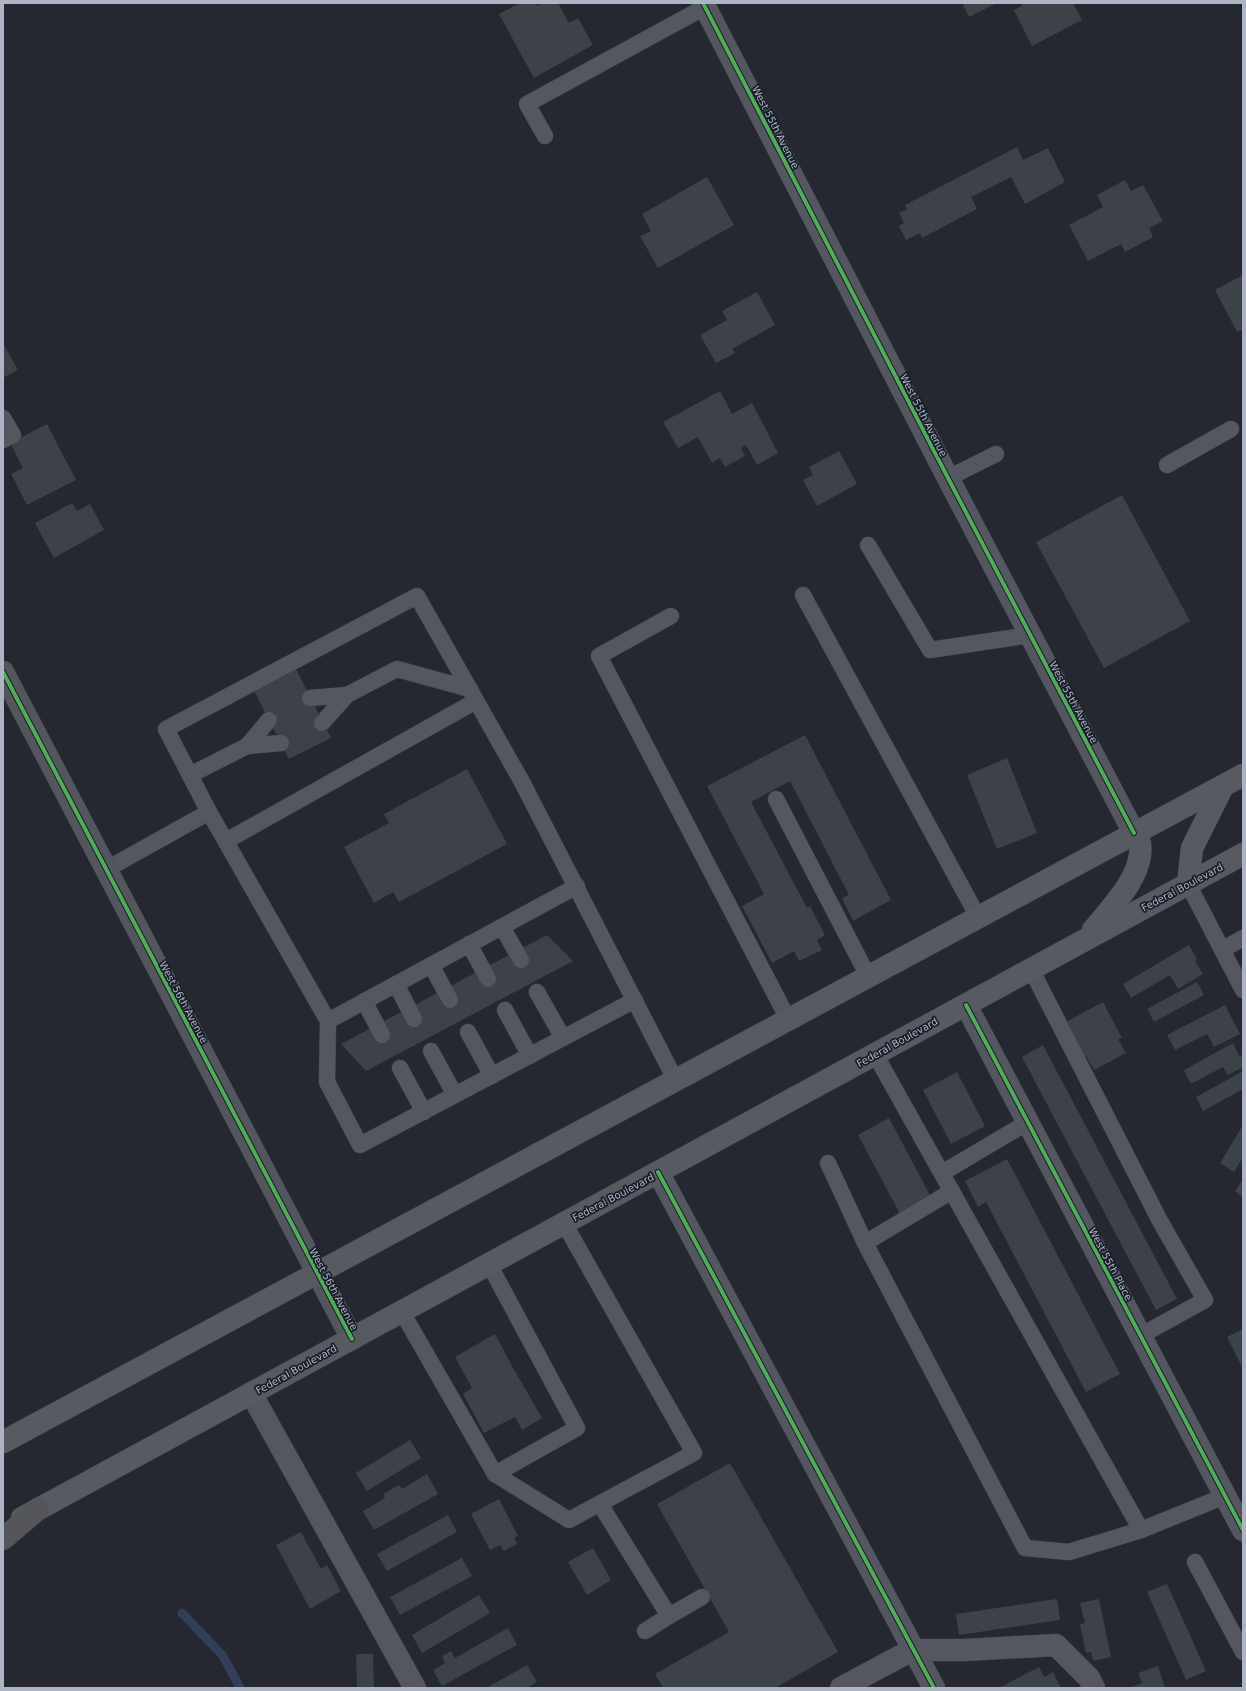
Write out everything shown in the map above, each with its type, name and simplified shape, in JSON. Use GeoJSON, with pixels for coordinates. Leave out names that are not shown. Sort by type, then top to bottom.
{"type":"FeatureCollection","features":[{"type":"Feature","properties":{"kind":"highway"},"geometry":{"type":"LineString","coordinates":[[3,1539],[38,1509]]}},
{"type":"Feature","properties":{"kind":"main road"},"geometry":{"type":"LineString","coordinates":[[3,1442],[1243,775]]}},
{"type":"Feature","properties":{"kind":"main road"},"geometry":{"type":"LineString","coordinates":[[1188,884],[1192,848],[1223,786]]}},
{"type":"Feature","properties":{"kind":"main road"},"geometry":{"type":"LineString","coordinates":[[1087,937],[1128,888],[1138,865],[1140,844],[1134,833]]}},
{"type":"Feature","properties":{"kind":"main road","name":"Federal Boulevard"},"geometry":{"type":"LineString","coordinates":[[3,1528],[966,1005],[1087,937],[1243,854]]}},
{"type":"Feature","properties":{"kind":"street","name":"West 55th Avenue"},"geometry":{"type":"LineString","coordinates":[[704,5],[948,478],[1134,833]]}},
{"type":"Feature","properties":{"kind":"street","name":"West 56th Avenue"},"geometry":{"type":"LineString","coordinates":[[3,672],[352,1339]]}},
{"type":"Feature","properties":{"kind":"street","name":"West 55th Place"},"geometry":{"type":"LineString","coordinates":[[966,1005],[1243,1530]]}},
{"type":"Feature","properties":{"kind":"street"},"geometry":{"type":"LineString","coordinates":[[658,1172],[912,1650],[934,1688]]}},
{"type":"Feature","properties":{"kind":"street"},"geometry":{"type":"LineString","coordinates":[[251,1394],[414,1688]]}},
{"type":"Feature","properties":{"kind":"street"},"geometry":{"type":"LineString","coordinates":[[841,1688],[912,1650],[965,1650],[1056,1645],[1089,1678],[1094,1688]]}},
{"type":"Feature","properties":{"kind":"lane"},"geometry":{"type":"LineString","coordinates":[[545,136],[527,104],[704,5]]}},
{"type":"Feature","properties":{"kind":"lane"},"geometry":{"type":"LineString","coordinates":[[3,418],[13,435],[3,440]]}},
{"type":"Feature","properties":{"kind":"lane"},"geometry":{"type":"LineString","coordinates":[[1167,465],[1231,429]]}},
{"type":"Feature","properties":{"kind":"lane"},"geometry":{"type":"LineString","coordinates":[[948,478],[996,454]]}},
{"type":"Feature","properties":{"kind":"lane"},"geometry":{"type":"LineString","coordinates":[[868,546],[930,650],[1030,635]]}},
{"type":"Feature","properties":{"kind":"lane"},"geometry":{"type":"LineString","coordinates":[[803,595],[978,917]]}},
{"type":"Feature","properties":{"kind":"lane"},"geometry":{"type":"LineString","coordinates":[[635,1000],[360,1145],[327,1082],[328,1021],[209,812],[166,729],[417,596],[522,782],[577,886],[635,1000],[676,1081]]}},
{"type":"Feature","properties":{"kind":"lane"},"geometry":{"type":"LineString","coordinates":[[671,616],[599,656],[788,1019]]}},
{"type":"Feature","properties":{"kind":"lane"},"geometry":{"type":"LineString","coordinates":[[322,723],[347,695],[396,670],[473,695]]}},
{"type":"Feature","properties":{"kind":"lane"},"geometry":{"type":"LineString","coordinates":[[310,698],[347,695]]}},
{"type":"Feature","properties":{"kind":"lane"},"geometry":{"type":"LineString","coordinates":[[226,841],[473,695]]}},
{"type":"Feature","properties":{"kind":"lane"},"geometry":{"type":"LineString","coordinates":[[248,746],[269,720]]}},
{"type":"Feature","properties":{"kind":"lane"},"geometry":{"type":"LineString","coordinates":[[190,774],[248,746],[281,743]]}},
{"type":"Feature","properties":{"kind":"lane"},"geometry":{"type":"LineString","coordinates":[[776,800],[868,976]]}},
{"type":"Feature","properties":{"kind":"lane"},"geometry":{"type":"LineString","coordinates":[[107,869],[209,812]]}},
{"type":"Feature","properties":{"kind":"lane"},"geometry":{"type":"LineString","coordinates":[[1188,884],[1243,990]]}},
{"type":"Feature","properties":{"kind":"lane"},"geometry":{"type":"LineString","coordinates":[[328,1021],[577,886]]}},
{"type":"Feature","properties":{"kind":"lane"},"geometry":{"type":"LineString","coordinates":[[502,927],[521,960]]}},
{"type":"Feature","properties":{"kind":"lane"},"geometry":{"type":"LineString","coordinates":[[1222,950],[1243,938]]}},
{"type":"Feature","properties":{"kind":"lane"},"geometry":{"type":"LineString","coordinates":[[469,944],[488,979]]}},
{"type":"Feature","properties":{"kind":"lane"},"geometry":{"type":"LineString","coordinates":[[431,965],[450,1000]]}},
{"type":"Feature","properties":{"kind":"lane"},"geometry":{"type":"LineString","coordinates":[[1031,969],[1160,1220],[1205,1300],[1140,1336]]}},
{"type":"Feature","properties":{"kind":"lane"},"geometry":{"type":"LineString","coordinates":[[396,984],[414,1019]]}},
{"type":"Feature","properties":{"kind":"lane"},"geometry":{"type":"LineString","coordinates":[[538,992],[563,1038]]}},
{"type":"Feature","properties":{"kind":"lane"},"geometry":{"type":"LineString","coordinates":[[364,1001],[382,1035]]}},
{"type":"Feature","properties":{"kind":"lane"},"geometry":{"type":"LineString","coordinates":[[505,1010],[530,1056]]}},
{"type":"Feature","properties":{"kind":"lane"},"geometry":{"type":"LineString","coordinates":[[468,1032],[492,1076]]}},
{"type":"Feature","properties":{"kind":"lane"},"geometry":{"type":"LineString","coordinates":[[431,1051],[455,1095]]}},
{"type":"Feature","properties":{"kind":"lane"},"geometry":{"type":"LineString","coordinates":[[875,1054],[1141,1530]]}},
{"type":"Feature","properties":{"kind":"lane"},"geometry":{"type":"LineString","coordinates":[[400,1068],[424,1112]]}},
{"type":"Feature","properties":{"kind":"lane"},"geometry":{"type":"LineString","coordinates":[[942,1173],[1028,1122]]}},
{"type":"Feature","properties":{"kind":"lane"},"geometry":{"type":"LineString","coordinates":[[828,1163],[865,1243],[1025,1548],[1069,1552],[1141,1530],[1225,1496]]}},
{"type":"Feature","properties":{"kind":"lane"},"geometry":{"type":"LineString","coordinates":[[865,1243],[952,1191]]}},
{"type":"Feature","properties":{"kind":"lane"},"geometry":{"type":"LineString","coordinates":[[402,1312],[495,1474],[569,1520],[694,1453],[564,1223]]}},
{"type":"Feature","properties":{"kind":"lane"},"geometry":{"type":"LineString","coordinates":[[489,1264],[577,1428],[495,1474]]}},
{"type":"Feature","properties":{"kind":"lane"},"geometry":{"type":"LineString","coordinates":[[600,1504],[669,1616]]}},
{"type":"Feature","properties":{"kind":"lane"},"geometry":{"type":"LineString","coordinates":[[1195,1562],[1243,1652]]}},
{"type":"Feature","properties":{"kind":"lane"},"geometry":{"type":"LineString","coordinates":[[645,1631],[702,1597]]}},
{"type":"Feature","properties":{"kind":"building"},"geometry":{"type":"Polygon","coordinates":[[[520,3],[536,3],[537,6],[542,3],[558,3],[569,23],[578,18],[593,45],[534,78],[499,14],[520,3]]]}},
{"type":"Feature","properties":{"kind":"building"},"geometry":{"type":"Polygon","coordinates":[[[962,3],[997,3],[969,17],[962,3]]]}},
{"type":"Feature","properties":{"kind":"building"},"geometry":{"type":"Polygon","coordinates":[[[1020,3],[1073,3],[1082,20],[1032,46],[1014,10],[1022,6],[1020,3]]]}},
{"type":"Feature","properties":{"kind":"building"},"geometry":{"type":"Polygon","coordinates":[[[1017,147],[1023,160],[1048,148],[1065,182],[1025,204],[1011,177],[971,197],[977,209],[922,238],[920,233],[906,240],[899,226],[904,223],[899,213],[907,209],[905,205],[1017,147]]]}},
{"type":"Feature","properties":{"kind":"building"},"geometry":{"type":"Polygon","coordinates":[[[707,177],[734,225],[658,268],[640,236],[651,231],[642,214],[707,177]]]}},
{"type":"Feature","properties":{"kind":"building"},"geometry":{"type":"Polygon","coordinates":[[[1125,180],[1131,191],[1143,185],[1163,221],[1149,228],[1153,237],[1125,252],[1121,244],[1088,261],[1069,225],[1103,207],[1097,195],[1125,180]]]}},
{"type":"Feature","properties":{"kind":"building"},"geometry":{"type":"Polygon","coordinates":[[[1243,275],[1243,332],[1242,330],[1237,332],[1215,290],[1243,275]]]}},
{"type":"Feature","properties":{"kind":"building"},"geometry":{"type":"Polygon","coordinates":[[[757,292],[775,325],[732,349],[735,353],[716,363],[700,335],[727,320],[722,311],[757,292]]]}},
{"type":"Feature","properties":{"kind":"building"},"geometry":{"type":"Polygon","coordinates":[[[3,343],[18,370],[3,378],[3,343]]]}},
{"type":"Feature","properties":{"kind":"building"},"geometry":{"type":"Polygon","coordinates":[[[720,391],[732,414],[752,403],[778,453],[757,465],[746,445],[741,448],[745,456],[725,467],[720,458],[712,463],[698,437],[678,448],[663,422],[720,391]]]}},
{"type":"Feature","properties":{"kind":"building"},"geometry":{"type":"Polygon","coordinates":[[[47,424],[76,480],[27,505],[11,474],[23,468],[10,443],[47,424]]]}},
{"type":"Feature","properties":{"kind":"building"},"geometry":{"type":"Polygon","coordinates":[[[839,451],[857,484],[817,506],[803,480],[813,475],[809,467],[839,451]]]}},
{"type":"Feature","properties":{"kind":"building"},"geometry":{"type":"Polygon","coordinates":[[[1122,495],[1190,621],[1104,668],[1036,542],[1122,495]]]}},
{"type":"Feature","properties":{"kind":"building"},"geometry":{"type":"Polygon","coordinates":[[[72,503],[77,511],[90,504],[104,530],[54,558],[35,523],[72,503]]]}},
{"type":"Feature","properties":{"kind":"building"},"geometry":{"type":"Polygon","coordinates":[[[296,669],[331,738],[289,759],[254,691],[296,669]]]}},
{"type":"Feature","properties":{"kind":"building"},"geometry":{"type":"Polygon","coordinates":[[[805,735],[891,900],[853,921],[842,898],[849,895],[790,781],[751,802],[807,908],[810,906],[825,935],[817,940],[822,950],[799,961],[794,951],[772,963],[742,906],[764,894],[707,786],[805,735]]]}},
{"type":"Feature","properties":{"kind":"building"},"geometry":{"type":"Polygon","coordinates":[[[1007,758],[1037,833],[997,849],[967,775],[1007,758]]]}},
{"type":"Feature","properties":{"kind":"building"},"geometry":{"type":"Polygon","coordinates":[[[467,769],[507,844],[399,902],[393,892],[374,903],[344,847],[389,823],[384,814],[467,769]]]}},
{"type":"Feature","properties":{"kind":"building"},"geometry":{"type":"Polygon","coordinates":[[[547,935],[573,961],[366,1071],[341,1044],[547,935]]]}},
{"type":"Feature","properties":{"kind":"building"},"geometry":{"type":"Polygon","coordinates":[[[1189,945],[1197,959],[1195,961],[1203,974],[1178,989],[1170,975],[1131,998],[1123,984],[1189,945]]]}},
{"type":"Feature","properties":{"kind":"building"},"geometry":{"type":"Polygon","coordinates":[[[1197,982],[1204,995],[1154,1022],[1147,1009],[1197,982]]]}},
{"type":"Feature","properties":{"kind":"building"},"geometry":{"type":"Polygon","coordinates":[[[1103,1002],[1122,1038],[1118,1039],[1126,1053],[1094,1070],[1086,1056],[1083,1058],[1064,1023],[1103,1002]]]}},
{"type":"Feature","properties":{"kind":"building"},"geometry":{"type":"Polygon","coordinates":[[[1225,1005],[1240,1034],[1214,1047],[1207,1034],[1175,1050],[1167,1035],[1225,1005]]]}},
{"type":"Feature","properties":{"kind":"building"},"geometry":{"type":"Polygon","coordinates":[[[1233,1043],[1240,1057],[1243,1055],[1243,1067],[1228,1075],[1223,1067],[1191,1084],[1184,1070],[1233,1043]]]}},
{"type":"Feature","properties":{"kind":"building"},"geometry":{"type":"Polygon","coordinates":[[[1043,1045],[1177,1299],[1156,1310],[1022,1057],[1043,1045]]]}},
{"type":"Feature","properties":{"kind":"building"},"geometry":{"type":"Polygon","coordinates":[[[1243,1071],[1243,1089],[1203,1111],[1196,1097],[1243,1071]]]}},
{"type":"Feature","properties":{"kind":"building"},"geometry":{"type":"Polygon","coordinates":[[[957,1072],[985,1126],[951,1144],[923,1090],[957,1072]]]}},
{"type":"Feature","properties":{"kind":"building"},"geometry":{"type":"Polygon","coordinates":[[[889,1118],[931,1197],[900,1214],[858,1135],[889,1118]]]}},
{"type":"Feature","properties":{"kind":"building"},"geometry":{"type":"Polygon","coordinates":[[[1243,1125],[1243,1157],[1234,1172],[1220,1163],[1243,1125]]]}},
{"type":"Feature","properties":{"kind":"building"},"geometry":{"type":"Polygon","coordinates":[[[1007,1159],[1120,1374],[1086,1392],[986,1202],[978,1207],[965,1181],[1007,1159]]]}},
{"type":"Feature","properties":{"kind":"building"},"geometry":{"type":"Polygon","coordinates":[[[1243,1179],[1243,1197],[1235,1191],[1243,1179]]]}},
{"type":"Feature","properties":{"kind":"building"},"geometry":{"type":"Polygon","coordinates":[[[1243,1329],[1243,1369],[1227,1337],[1243,1329]]]}},
{"type":"Feature","properties":{"kind":"building"},"geometry":{"type":"Polygon","coordinates":[[[495,1334],[542,1418],[522,1430],[515,1417],[484,1433],[463,1394],[472,1388],[455,1357],[495,1334]]]}},
{"type":"Feature","properties":{"kind":"building"},"geometry":{"type":"Polygon","coordinates":[[[410,1440],[421,1458],[367,1491],[356,1473],[410,1440]]]}},
{"type":"Feature","properties":{"kind":"building"},"geometry":{"type":"Polygon","coordinates":[[[730,1463],[838,1652],[775,1688],[663,1688],[655,1674],[729,1632],[657,1504],[730,1463]]]}},
{"type":"Feature","properties":{"kind":"building"},"geometry":{"type":"Polygon","coordinates":[[[427,1474],[438,1494],[374,1530],[363,1511],[385,1498],[383,1494],[399,1485],[402,1489],[427,1474]]]}},
{"type":"Feature","properties":{"kind":"building"},"geometry":{"type":"Polygon","coordinates":[[[499,1499],[518,1536],[514,1538],[517,1544],[504,1551],[500,1545],[490,1550],[471,1514],[499,1499]]]}},
{"type":"Feature","properties":{"kind":"building"},"geometry":{"type":"Polygon","coordinates":[[[448,1515],[457,1532],[387,1571],[377,1554],[448,1515]]]}},
{"type":"Feature","properties":{"kind":"building"},"geometry":{"type":"Polygon","coordinates":[[[301,1532],[321,1569],[327,1565],[341,1591],[310,1609],[276,1545],[301,1532]]]}},
{"type":"Feature","properties":{"kind":"building"},"geometry":{"type":"Polygon","coordinates":[[[593,1548],[611,1580],[587,1595],[568,1562],[593,1548]]]}},
{"type":"Feature","properties":{"kind":"building"},"geometry":{"type":"Polygon","coordinates":[[[462,1558],[472,1576],[400,1615],[390,1597],[462,1558]]]}},
{"type":"Feature","properties":{"kind":"building"},"geometry":{"type":"Polygon","coordinates":[[[1167,1584],[1206,1671],[1186,1680],[1147,1592],[1167,1584]]]}},
{"type":"Feature","properties":{"kind":"building"},"geometry":{"type":"Polygon","coordinates":[[[479,1595],[490,1613],[422,1653],[412,1635],[479,1595]]]}},
{"type":"Feature","properties":{"kind":"building"},"geometry":{"type":"Polygon","coordinates":[[[1057,1599],[1060,1620],[959,1635],[956,1614],[1057,1599]]]}},
{"type":"Feature","properties":{"kind":"building"},"geometry":{"type":"Polygon","coordinates":[[[1099,1599],[1111,1657],[1093,1661],[1091,1652],[1086,1653],[1080,1624],[1085,1623],[1080,1603],[1099,1599]]]}},
{"type":"Feature","properties":{"kind":"building"},"geometry":{"type":"Polygon","coordinates":[[[508,1628],[517,1645],[442,1686],[433,1670],[445,1663],[442,1656],[451,1651],[455,1658],[508,1628]]]}},
{"type":"Feature","properties":{"kind":"building"},"geometry":{"type":"Polygon","coordinates":[[[356,1654],[373,1654],[374,1688],[357,1688],[356,1654]]]}},
{"type":"Feature","properties":{"kind":"building"},"geometry":{"type":"Polygon","coordinates":[[[527,1665],[537,1682],[527,1688],[486,1688],[527,1665]]]}},
{"type":"Feature","properties":{"kind":"building"},"geometry":{"type":"Polygon","coordinates":[[[1158,1666],[1165,1688],[1129,1688],[1142,1683],[1138,1673],[1158,1666]]]}},
{"type":"Feature","properties":{"kind":"building"},"geometry":{"type":"Polygon","coordinates":[[[1039,1667],[1044,1677],[1053,1672],[1061,1688],[999,1688],[1039,1667]]]}},
{"type":"Feature","properties":{"kind":"waterway"},"geometry":{"type":"LineString","coordinates":[[182,1613],[223,1656],[240,1688]]}},
{"type":"Feature","properties":{"kind":"cycle path"},"geometry":{"type":"LineString","coordinates":[[703,3],[948,478],[1134,833]]}},
{"type":"Feature","properties":{"kind":"cycle path"},"geometry":{"type":"LineString","coordinates":[[3,672],[352,1339]]}},
{"type":"Feature","properties":{"kind":"cycle path"},"geometry":{"type":"LineString","coordinates":[[966,1005],[1243,1530]]}},
{"type":"Feature","properties":{"kind":"cycle path"},"geometry":{"type":"LineString","coordinates":[[658,1172],[934,1688]]}}]}
